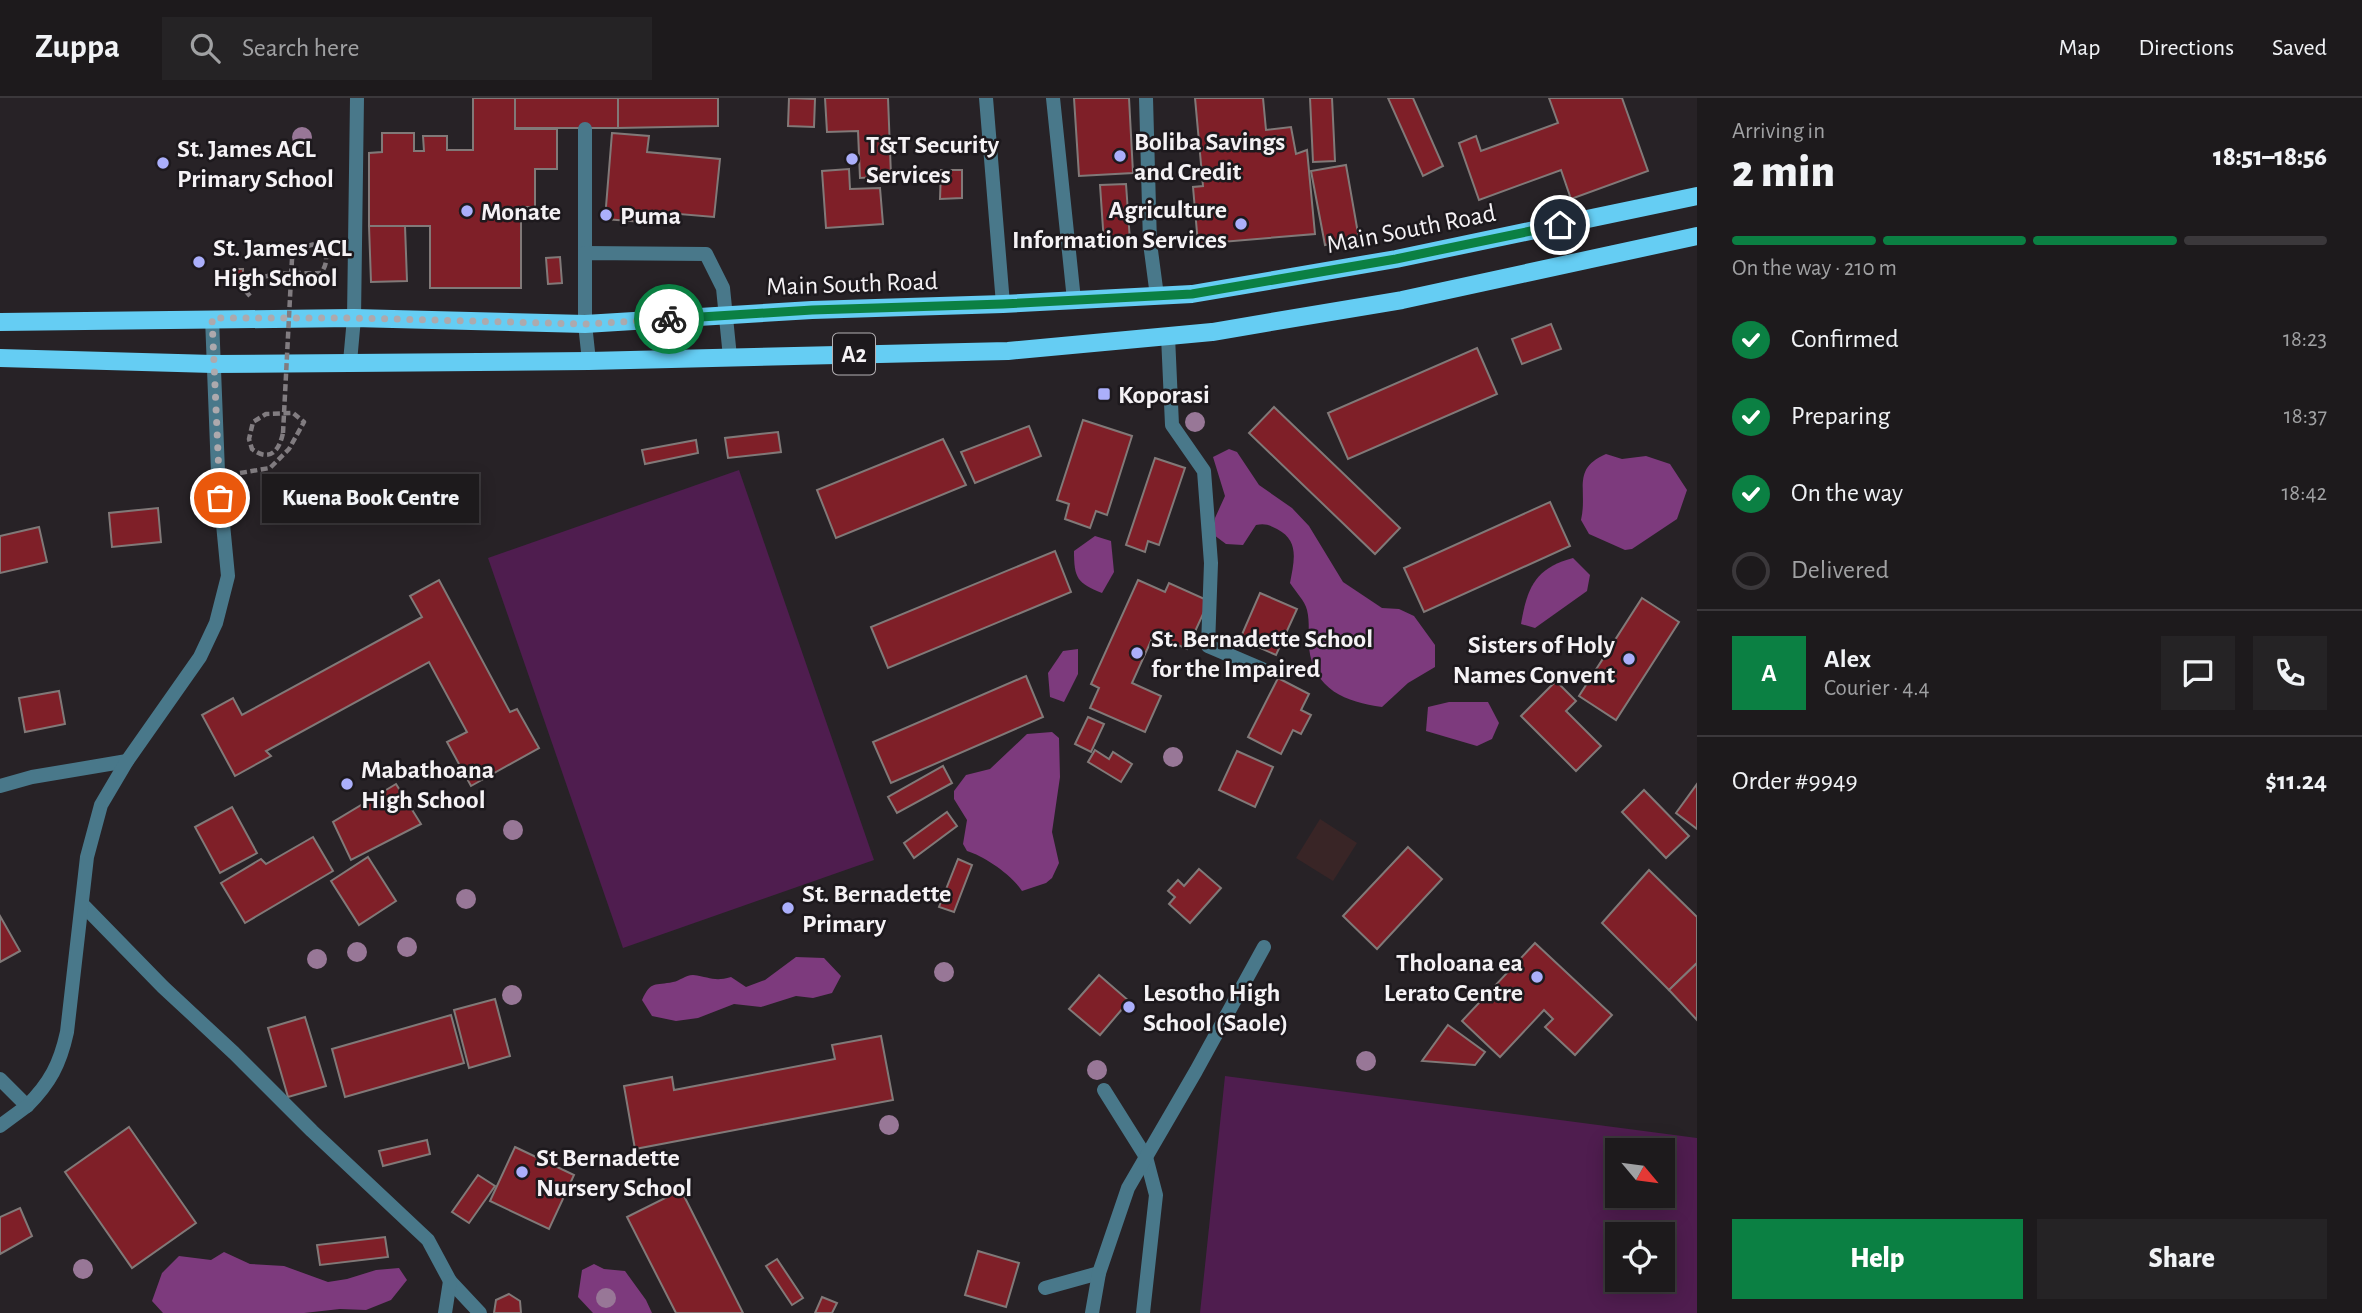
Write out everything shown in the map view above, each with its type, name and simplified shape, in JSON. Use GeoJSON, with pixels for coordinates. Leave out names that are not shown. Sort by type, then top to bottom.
{"type":"FeatureCollection","features":[{"type":"Feature","properties":{"kind":"main road","name":"Main South Road"},"geometry":{"type":"LineString","coordinates":[[0,322],[354,318],[585,324],[1192,294],[1396,259],[1697,196]]}},
{"type":"Feature","properties":{"kind":"main road","name":"A2"},"geometry":{"type":"LineString","coordinates":[[0,358],[213,364],[589,361],[1007,351],[1212,332],[1402,300],[1697,236]]}},
{"type":"Feature","properties":{"kind":"street"},"geometry":{"type":"LineString","coordinates":[[350,362],[354,318],[357,98]]}},
{"type":"Feature","properties":{"kind":"street"},"geometry":{"type":"LineString","coordinates":[[986,98],[1003,304]]}},
{"type":"Feature","properties":{"kind":"street"},"geometry":{"type":"LineString","coordinates":[[1053,98],[1074,300]]}},
{"type":"Feature","properties":{"kind":"street"},"geometry":{"type":"LineString","coordinates":[[1146,98],[1150,243],[1157,296]]}},
{"type":"Feature","properties":{"kind":"street"},"geometry":{"type":"LineString","coordinates":[[585,129],[585,324],[589,361]]}},
{"type":"Feature","properties":{"kind":"street"},"geometry":{"type":"LineString","coordinates":[[585,253],[706,254],[723,288],[730,357]]}},
{"type":"Feature","properties":{"kind":"street"},"geometry":{"type":"LineString","coordinates":[[0,1126],[44,1089],[61,1058],[67,1032],[87,857],[101,805],[127,761],[200,657],[216,623],[228,576],[218,472],[212,318]]}},
{"type":"Feature","properties":{"kind":"street"},"geometry":{"type":"LineString","coordinates":[[1168,336],[1172,425],[1204,471],[1211,563],[1208,646],[1262,669]]}},
{"type":"Feature","properties":{"kind":"street"},"geometry":{"type":"LineString","coordinates":[[0,786],[32,777],[127,761]]}},
{"type":"Feature","properties":{"kind":"street"},"geometry":{"type":"LineString","coordinates":[[82,904],[163,987],[428,1240],[450,1281],[480,1313]]}},
{"type":"Feature","properties":{"kind":"street"},"geometry":{"type":"LineString","coordinates":[[1092,1313],[1099,1273],[1128,1188],[1264,947]]}},
{"type":"Feature","properties":{"kind":"street"},"geometry":{"type":"LineString","coordinates":[[0,1079],[27,1106]]}},
{"type":"Feature","properties":{"kind":"street"},"geometry":{"type":"LineString","coordinates":[[1104,1090],[1146,1157],[1156,1195],[1143,1313]]}},
{"type":"Feature","properties":{"kind":"street"},"geometry":{"type":"LineString","coordinates":[[1045,1288],[1099,1273]]}},
{"type":"Feature","properties":{"kind":"street"},"geometry":{"type":"LineString","coordinates":[[445,1313],[450,1281]]}},
{"type":"Feature","properties":{"kind":"path"},"geometry":{"type":"LineString","coordinates":[[218,472],[234,474],[270,468],[289,449],[304,422],[293,413],[279,414],[266,414],[260,416],[253,422],[249,439],[251,449],[265,455],[281,446],[284,420],[284,407],[286,366],[291,286],[291,273],[292,259],[296,249],[306,244],[315,244],[322,248],[327,258],[321,274],[296,273],[283,273],[253,280],[244,289],[253,299]]}},
{"type":"Feature","properties":{"kind":"path"},"geometry":{"type":"LineString","coordinates":[[284,298],[295,298]]}},
{"type":"Feature","properties":{"kind":"shaded area"},"geometry":{"type":"Polygon","coordinates":[[[1229,449],[1237,452],[1259,485],[1292,508],[1309,526],[1343,582],[1382,608],[1399,609],[1414,616],[1435,645],[1435,667],[1408,683],[1382,707],[1344,697],[1325,684],[1317,674],[1309,648],[1307,610],[1290,583],[1294,552],[1289,539],[1277,529],[1262,524],[1256,525],[1243,545],[1226,544],[1214,535],[1215,518],[1225,496],[1213,457],[1229,449]]]}},
{"type":"Feature","properties":{"kind":"shaded area"},"geometry":{"type":"Polygon","coordinates":[[[1606,454],[1622,459],[1646,456],[1670,464],[1687,490],[1677,519],[1632,549],[1625,550],[1589,534],[1581,520],[1583,481],[1588,466],[1606,454]]]}},
{"type":"Feature","properties":{"kind":"shaded area"},"geometry":{"type":"Polygon","coordinates":[[[739,470],[874,860],[623,948],[488,558],[739,470]]]}},
{"type":"Feature","properties":{"kind":"shaded area"},"geometry":{"type":"Polygon","coordinates":[[[1095,536],[1111,541],[1114,572],[1102,593],[1082,582],[1075,568],[1074,551],[1095,536]]]}},
{"type":"Feature","properties":{"kind":"shaded area"},"geometry":{"type":"Polygon","coordinates":[[[1573,558],[1590,575],[1587,591],[1535,628],[1521,624],[1526,600],[1535,581],[1550,567],[1573,558]]]}},
{"type":"Feature","properties":{"kind":"shaded area"},"geometry":{"type":"Polygon","coordinates":[[[1078,649],[1078,674],[1064,702],[1050,697],[1048,673],[1063,651],[1078,649]]]}},
{"type":"Feature","properties":{"kind":"shaded area"},"geometry":{"type":"Polygon","coordinates":[[[1449,702],[1488,702],[1499,723],[1492,739],[1477,746],[1426,731],[1428,707],[1449,702]]]}},
{"type":"Feature","properties":{"kind":"shaded area"},"geometry":{"type":"Polygon","coordinates":[[[1052,732],[1059,738],[1060,777],[1052,832],[1059,863],[1052,878],[1046,883],[1022,891],[997,867],[967,851],[963,844],[967,820],[954,799],[954,791],[966,775],[990,769],[1027,734],[1052,732]]]}},
{"type":"Feature","properties":{"kind":"shaded area"},"geometry":{"type":"Polygon","coordinates":[[[1320,819],[1357,843],[1333,881],[1296,858],[1320,819]]]}},
{"type":"Feature","properties":{"kind":"shaded area"},"geometry":{"type":"Polygon","coordinates":[[[796,957],[824,958],[841,976],[832,993],[813,998],[796,996],[761,1007],[734,1004],[698,1018],[676,1021],[652,1016],[642,1000],[651,987],[690,975],[716,979],[731,977],[746,987],[765,980],[796,957]]]}},
{"type":"Feature","properties":{"kind":"shaded area"},"geometry":{"type":"Polygon","coordinates":[[[1225,1076],[1697,1138],[1697,1313],[1200,1313],[1225,1076]]]}},
{"type":"Feature","properties":{"kind":"shaded area"},"geometry":{"type":"Polygon","coordinates":[[[224,1252],[250,1264],[284,1266],[328,1282],[376,1270],[399,1268],[407,1280],[391,1300],[366,1310],[163,1313],[152,1301],[162,1273],[179,1256],[211,1260],[224,1252]]]}},
{"type":"Feature","properties":{"kind":"shaded area"},"geometry":{"type":"Polygon","coordinates":[[[594,1264],[604,1269],[625,1271],[652,1313],[593,1313],[578,1297],[582,1270],[594,1264]]]}},
{"type":"Feature","properties":{"kind":"building"},"geometry":{"type":"Polygon","coordinates":[[[473,98],[515,98],[515,129],[557,129],[557,169],[535,169],[535,207],[521,207],[521,288],[430,288],[430,226],[369,226],[369,153],[382,152],[382,133],[414,133],[414,151],[424,151],[423,136],[447,136],[447,150],[473,150],[473,98]]]}},
{"type":"Feature","properties":{"kind":"building"},"geometry":{"type":"Polygon","coordinates":[[[515,98],[618,98],[618,128],[515,128],[515,98]]]}},
{"type":"Feature","properties":{"kind":"building"},"geometry":{"type":"Polygon","coordinates":[[[618,98],[718,98],[718,126],[618,128],[618,98]]]}},
{"type":"Feature","properties":{"kind":"building"},"geometry":{"type":"Polygon","coordinates":[[[789,98],[815,99],[814,127],[788,126],[789,98]]]}},
{"type":"Feature","properties":{"kind":"building"},"geometry":{"type":"Polygon","coordinates":[[[825,98],[888,98],[891,176],[860,178],[858,131],[827,132],[825,98]]]}},
{"type":"Feature","properties":{"kind":"building"},"geometry":{"type":"Polygon","coordinates":[[[1074,98],[1129,98],[1133,173],[1079,176],[1074,98]]]}},
{"type":"Feature","properties":{"kind":"building"},"geometry":{"type":"Polygon","coordinates":[[[1195,98],[1263,98],[1266,130],[1291,127],[1296,154],[1307,150],[1315,234],[1198,244],[1193,187],[1203,186],[1195,98]]]}},
{"type":"Feature","properties":{"kind":"building"},"geometry":{"type":"Polygon","coordinates":[[[1310,98],[1332,98],[1335,161],[1313,162],[1310,98]]]}},
{"type":"Feature","properties":{"kind":"building"},"geometry":{"type":"Polygon","coordinates":[[[1388,98],[1413,98],[1443,166],[1423,176],[1388,98]]]}},
{"type":"Feature","properties":{"kind":"building"},"geometry":{"type":"Polygon","coordinates":[[[1549,98],[1622,98],[1648,171],[1571,199],[1561,170],[1479,200],[1459,143],[1476,136],[1481,151],[1558,123],[1549,98]]]}},
{"type":"Feature","properties":{"kind":"building"},"geometry":{"type":"Polygon","coordinates":[[[612,133],[649,136],[647,152],[720,159],[714,217],[644,211],[642,222],[605,219],[612,133]]]}},
{"type":"Feature","properties":{"kind":"building"},"geometry":{"type":"Polygon","coordinates":[[[1346,165],[1359,239],[1325,245],[1311,171],[1346,165]]]}},
{"type":"Feature","properties":{"kind":"building"},"geometry":{"type":"Polygon","coordinates":[[[849,169],[850,189],[880,188],[883,224],[826,228],[822,171],[849,169]]]}},
{"type":"Feature","properties":{"kind":"building"},"geometry":{"type":"Polygon","coordinates":[[[941,170],[962,170],[962,198],[940,199],[941,170]]]}},
{"type":"Feature","properties":{"kind":"building"},"geometry":{"type":"Polygon","coordinates":[[[1126,184],[1130,241],[1104,243],[1100,185],[1126,184]]]}},
{"type":"Feature","properties":{"kind":"building"},"geometry":{"type":"Polygon","coordinates":[[[369,226],[405,226],[407,281],[371,282],[369,226]]]}},
{"type":"Feature","properties":{"kind":"building"},"geometry":{"type":"Polygon","coordinates":[[[560,257],[562,283],[548,284],[546,258],[560,257]]]}},
{"type":"Feature","properties":{"kind":"building"},"geometry":{"type":"Polygon","coordinates":[[[229,269],[243,269],[243,280],[229,280],[229,269]]]}},
{"type":"Feature","properties":{"kind":"building"},"geometry":{"type":"Polygon","coordinates":[[[1551,324],[1561,349],[1522,364],[1512,339],[1551,324]]]}},
{"type":"Feature","properties":{"kind":"building"},"geometry":{"type":"Polygon","coordinates":[[[1477,348],[1497,394],[1348,459],[1328,413],[1477,348]]]}},
{"type":"Feature","properties":{"kind":"building"},"geometry":{"type":"Polygon","coordinates":[[[1274,407],[1400,528],[1375,554],[1249,433],[1274,407]]]}},
{"type":"Feature","properties":{"kind":"building"},"geometry":{"type":"Polygon","coordinates":[[[1083,420],[1132,436],[1107,515],[1096,511],[1090,528],[1065,519],[1069,504],[1057,500],[1083,420]]]}},
{"type":"Feature","properties":{"kind":"building"},"geometry":{"type":"Polygon","coordinates":[[[1029,426],[1041,456],[975,483],[961,452],[1029,426]]]}},
{"type":"Feature","properties":{"kind":"building"},"geometry":{"type":"Polygon","coordinates":[[[778,432],[781,452],[728,458],[725,438],[778,432]]]}},
{"type":"Feature","properties":{"kind":"building"},"geometry":{"type":"Polygon","coordinates":[[[943,439],[966,485],[836,538],[817,490],[943,439]]]}},
{"type":"Feature","properties":{"kind":"building"},"geometry":{"type":"Polygon","coordinates":[[[696,440],[698,453],[645,464],[642,450],[696,440]]]}},
{"type":"Feature","properties":{"kind":"building"},"geometry":{"type":"Polygon","coordinates":[[[1155,458],[1185,468],[1159,545],[1148,541],[1145,552],[1126,545],[1155,458]]]}},
{"type":"Feature","properties":{"kind":"building"},"geometry":{"type":"Polygon","coordinates":[[[1550,502],[1570,546],[1424,612],[1404,568],[1550,502]]]}},
{"type":"Feature","properties":{"kind":"building"},"geometry":{"type":"Polygon","coordinates":[[[158,508],[161,542],[112,547],[109,513],[158,508]]]}},
{"type":"Feature","properties":{"kind":"building"},"geometry":{"type":"Polygon","coordinates":[[[39,527],[47,562],[0,573],[0,536],[39,527]]]}},
{"type":"Feature","properties":{"kind":"building"},"geometry":{"type":"Polygon","coordinates":[[[1055,551],[1071,592],[888,668],[871,627],[1055,551]]]}},
{"type":"Feature","properties":{"kind":"building"},"geometry":{"type":"Polygon","coordinates":[[[439,580],[510,712],[517,709],[539,748],[471,786],[447,742],[467,732],[429,662],[266,751],[271,756],[235,776],[202,715],[233,698],[242,715],[422,617],[410,596],[439,580]]]}},
{"type":"Feature","properties":{"kind":"building"},"geometry":{"type":"Polygon","coordinates":[[[1138,580],[1165,592],[1169,583],[1209,601],[1187,649],[1154,634],[1132,683],[1161,696],[1145,732],[1090,708],[1099,688],[1091,684],[1138,580]]]}},
{"type":"Feature","properties":{"kind":"building"},"geometry":{"type":"Polygon","coordinates":[[[1260,593],[1297,609],[1276,655],[1240,639],[1260,593]]]}},
{"type":"Feature","properties":{"kind":"building","name":"Sisters of Holy Names Convent"},"geometry":{"type":"Polygon","coordinates":[[[1642,598],[1679,622],[1616,720],[1579,696],[1642,598]]]}},
{"type":"Feature","properties":{"kind":"building"},"geometry":{"type":"Polygon","coordinates":[[[1026,676],[1043,717],[891,783],[873,742],[1026,676]]]}},
{"type":"Feature","properties":{"kind":"building"},"geometry":{"type":"Polygon","coordinates":[[[1278,678],[1309,694],[1301,710],[1311,715],[1301,734],[1293,730],[1281,754],[1248,737],[1278,678]]]}},
{"type":"Feature","properties":{"kind":"building"},"geometry":{"type":"Polygon","coordinates":[[[1556,681],[1576,701],[1566,711],[1601,746],[1576,771],[1521,716],[1556,681]]]}},
{"type":"Feature","properties":{"kind":"building"},"geometry":{"type":"Polygon","coordinates":[[[59,691],[65,724],[25,732],[19,698],[59,691]]]}},
{"type":"Feature","properties":{"kind":"building"},"geometry":{"type":"Polygon","coordinates":[[[1088,717],[1104,724],[1091,752],[1075,744],[1088,717]]]}},
{"type":"Feature","properties":{"kind":"building"},"geometry":{"type":"Polygon","coordinates":[[[1095,750],[1109,759],[1113,752],[1132,764],[1121,782],[1088,762],[1095,750]]]}},
{"type":"Feature","properties":{"kind":"building"},"geometry":{"type":"Polygon","coordinates":[[[1237,751],[1273,767],[1255,807],[1219,790],[1237,751]]]}},
{"type":"Feature","properties":{"kind":"building"},"geometry":{"type":"Polygon","coordinates":[[[943,766],[952,783],[897,813],[888,797],[943,766]]]}},
{"type":"Feature","properties":{"kind":"building"},"geometry":{"type":"Polygon","coordinates":[[[396,784],[421,824],[351,860],[333,822],[396,784]]]}},
{"type":"Feature","properties":{"kind":"building"},"geometry":{"type":"Polygon","coordinates":[[[1697,784],[1697,829],[1676,813],[1697,784]]]}},
{"type":"Feature","properties":{"kind":"building"},"geometry":{"type":"Polygon","coordinates":[[[1644,790],[1689,836],[1666,858],[1622,812],[1644,790]]]}},
{"type":"Feature","properties":{"kind":"building"},"geometry":{"type":"Polygon","coordinates":[[[232,807],[257,853],[220,873],[195,827],[232,807]]]}},
{"type":"Feature","properties":{"kind":"building"},"geometry":{"type":"Polygon","coordinates":[[[947,812],[957,826],[914,858],[904,843],[947,812]]]}},
{"type":"Feature","properties":{"kind":"building"},"geometry":{"type":"Polygon","coordinates":[[[313,837],[333,871],[245,923],[221,883],[261,859],[266,864],[313,837]]]}},
{"type":"Feature","properties":{"kind":"building"},"geometry":{"type":"Polygon","coordinates":[[[1408,847],[1442,879],[1377,949],[1343,916],[1408,847]]]}},
{"type":"Feature","properties":{"kind":"building"},"geometry":{"type":"Polygon","coordinates":[[[368,857],[396,901],[359,925],[331,881],[368,857]]]}},
{"type":"Feature","properties":{"kind":"building"},"geometry":{"type":"Polygon","coordinates":[[[958,859],[972,865],[954,912],[939,907],[958,859]]]}},
{"type":"Feature","properties":{"kind":"building"},"geometry":{"type":"Polygon","coordinates":[[[1199,869],[1221,888],[1190,923],[1169,904],[1175,897],[1168,891],[1178,880],[1184,886],[1199,869]]]}},
{"type":"Feature","properties":{"kind":"building"},"geometry":{"type":"Polygon","coordinates":[[[1649,870],[1697,917],[1697,963],[1669,990],[1602,923],[1649,870]]]}},
{"type":"Feature","properties":{"kind":"building"},"geometry":{"type":"Polygon","coordinates":[[[0,916],[20,951],[0,962],[0,916]]]}},
{"type":"Feature","properties":{"kind":"building","name":"Tholoana ea Lerato Centre"},"geometry":{"type":"Polygon","coordinates":[[[1535,943],[1612,1015],[1575,1055],[1545,1027],[1553,1019],[1544,1010],[1500,1057],[1462,1021],[1535,943]]]}},
{"type":"Feature","properties":{"kind":"building"},"geometry":{"type":"Polygon","coordinates":[[[1697,963],[1697,1020],[1669,990],[1697,963]]]}},
{"type":"Feature","properties":{"kind":"building"},"geometry":{"type":"Polygon","coordinates":[[[1099,975],[1129,1001],[1100,1035],[1069,1009],[1099,975]]]}},
{"type":"Feature","properties":{"kind":"building"},"geometry":{"type":"Polygon","coordinates":[[[495,999],[510,1056],[469,1068],[454,1010],[495,999]]]}},
{"type":"Feature","properties":{"kind":"building"},"geometry":{"type":"Polygon","coordinates":[[[451,1015],[464,1063],[345,1097],[332,1049],[451,1015]]]}},
{"type":"Feature","properties":{"kind":"building"},"geometry":{"type":"Polygon","coordinates":[[[305,1017],[326,1086],[288,1097],[268,1028],[305,1017]]]}},
{"type":"Feature","properties":{"kind":"building"},"geometry":{"type":"Polygon","coordinates":[[[1448,1025],[1485,1052],[1475,1065],[1422,1061],[1448,1025]]]}},
{"type":"Feature","properties":{"kind":"building"},"geometry":{"type":"Polygon","coordinates":[[[881,1036],[893,1100],[635,1149],[624,1086],[672,1077],[674,1090],[835,1059],[832,1045],[881,1036]]]}},
{"type":"Feature","properties":{"kind":"building"},"geometry":{"type":"Polygon","coordinates":[[[129,1127],[196,1223],[132,1268],[65,1172],[129,1127]]]}},
{"type":"Feature","properties":{"kind":"building"},"geometry":{"type":"Polygon","coordinates":[[[427,1140],[430,1154],[383,1166],[379,1151],[427,1140]]]}},
{"type":"Feature","properties":{"kind":"building"},"geometry":{"type":"Polygon","coordinates":[[[515,1147],[574,1175],[549,1229],[490,1201],[515,1147]]]}},
{"type":"Feature","properties":{"kind":"building"},"geometry":{"type":"Polygon","coordinates":[[[478,1175],[495,1186],[469,1223],[452,1212],[478,1175]]]}},
{"type":"Feature","properties":{"kind":"building"},"geometry":{"type":"Polygon","coordinates":[[[681,1190],[743,1313],[676,1313],[627,1217],[681,1190]]]}},
{"type":"Feature","properties":{"kind":"building"},"geometry":{"type":"Polygon","coordinates":[[[20,1208],[32,1236],[0,1254],[0,1217],[20,1208]]]}},
{"type":"Feature","properties":{"kind":"building"},"geometry":{"type":"Polygon","coordinates":[[[385,1237],[388,1257],[320,1265],[317,1245],[385,1237]]]}},
{"type":"Feature","properties":{"kind":"building"},"geometry":{"type":"Polygon","coordinates":[[[978,1251],[1019,1263],[1006,1307],[965,1295],[978,1251]]]}},
{"type":"Feature","properties":{"kind":"building"},"geometry":{"type":"Polygon","coordinates":[[[777,1259],[803,1298],[792,1305],[766,1266],[777,1259]]]}},
{"type":"Feature","properties":{"kind":"building"},"geometry":{"type":"Polygon","coordinates":[[[509,1294],[520,1301],[521,1313],[494,1313],[496,1300],[509,1294]]]}},
{"type":"Feature","properties":{"kind":"building"},"geometry":{"type":"Polygon","coordinates":[[[822,1297],[837,1303],[832,1313],[815,1313],[822,1297]]]}},
{"type":"Feature","properties":{"kind":"way so far"},"geometry":{"type":"LineString","coordinates":[[220,498],[212,318],[354,318],[585,324],[669,319]]}},
{"type":"Feature","properties":{"kind":"place","name":"Boliba Savings and Credit"},"geometry":{"type":"Point","coordinates":[1120,156]}},
{"type":"Feature","properties":{"kind":"place","name":"T&T Security Services"},"geometry":{"type":"Point","coordinates":[852,159]}},
{"type":"Feature","properties":{"kind":"place","name":"St. James ACL Primary School"},"geometry":{"type":"Point","coordinates":[163,163]}},
{"type":"Feature","properties":{"kind":"place","name":"Monate"},"geometry":{"type":"Point","coordinates":[467,211]}},
{"type":"Feature","properties":{"kind":"place","name":"Puma"},"geometry":{"type":"Point","coordinates":[606,215]}},
{"type":"Feature","properties":{"kind":"place","name":"Agriculture Information Services"},"geometry":{"type":"Point","coordinates":[1241,224]}},
{"type":"Feature","properties":{"kind":"place","name":"St. James ACL High School"},"geometry":{"type":"Point","coordinates":[199,262]}},
{"type":"Feature","properties":{"kind":"place","name":"Koporasi"},"geometry":{"type":"Point","coordinates":[1104,394]}},
{"type":"Feature","properties":{"kind":"place","name":"Kuena Book Centre"},"geometry":{"type":"Point","coordinates":[220,498]}},
{"type":"Feature","properties":{"kind":"place","name":"St. Bernadette School for the Impaired"},"geometry":{"type":"Point","coordinates":[1137,653]}},
{"type":"Feature","properties":{"kind":"place","name":"Sisters of Holy Names Convent"},"geometry":{"type":"Point","coordinates":[1629,659]}},
{"type":"Feature","properties":{"kind":"place","name":"Mabathoana High School"},"geometry":{"type":"Point","coordinates":[347,784]}},
{"type":"Feature","properties":{"kind":"place","name":"St. Bernadette Primary"},"geometry":{"type":"Point","coordinates":[788,908]}},
{"type":"Feature","properties":{"kind":"place","name":"Tholoana ea Lerato Centre"},"geometry":{"type":"Point","coordinates":[1537,977]}},
{"type":"Feature","properties":{"kind":"place","name":"Lesotho High School (Saole)"},"geometry":{"type":"Point","coordinates":[1129,1007]}},
{"type":"Feature","properties":{"kind":"place","name":"St Bernadette Nursery School"},"geometry":{"type":"Point","coordinates":[522,1172]}},
{"type":"Feature","properties":{"kind":"route"},"geometry":{"type":"LineString","coordinates":[[669,319],[812,310],[1192,294],[1396,259],[1560,225]]}}]}
